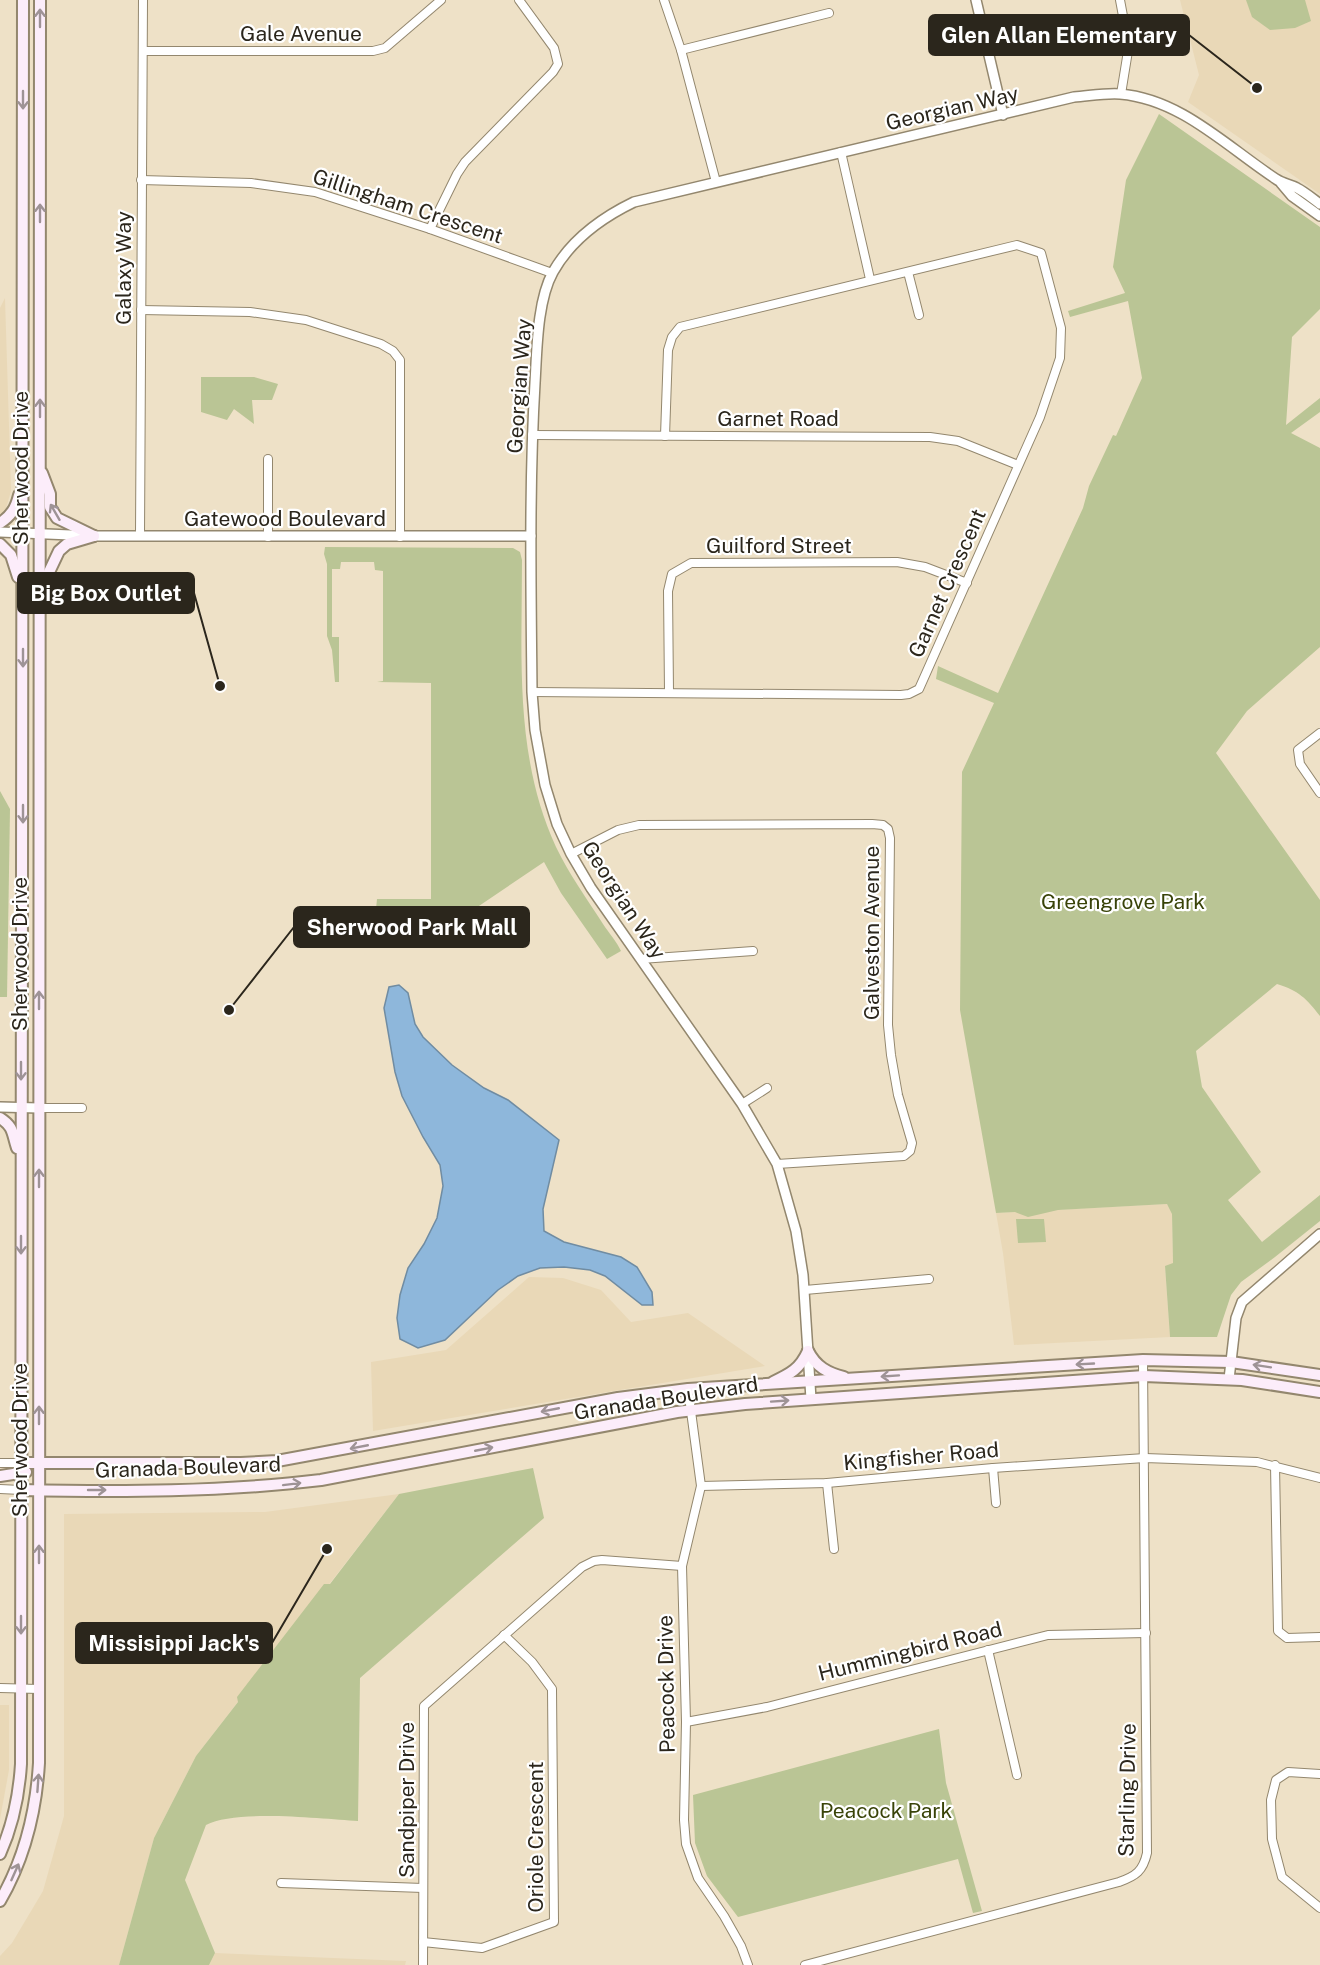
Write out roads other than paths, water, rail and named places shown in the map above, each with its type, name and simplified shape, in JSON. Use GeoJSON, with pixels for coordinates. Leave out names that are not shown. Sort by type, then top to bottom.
{"type":"FeatureCollection","features":[{"type":"Feature","properties":{"kind":"main road","name":"Sherwood Drive"},"geometry":{"type":"LineString","coordinates":[[0,1854],[14,1814],[19,1790],[21,1689],[23,0]]}},
{"type":"Feature","properties":{"kind":"main road","name":"Sherwood Drive"},"geometry":{"type":"LineString","coordinates":[[0,1901],[10,1884],[27,1840],[37,1792],[39,1689],[40,0]]}},
{"type":"Feature","properties":{"kind":"main road"},"geometry":{"type":"LineString","coordinates":[[40,467],[50,494],[50,507],[57,518],[94,536]]}},
{"type":"Feature","properties":{"kind":"main road"},"geometry":{"type":"LineString","coordinates":[[0,523],[10,516],[16,507],[23,480]]}},
{"type":"Feature","properties":{"kind":"main road"},"geometry":{"type":"LineString","coordinates":[[40,591],[59,551],[67,544],[94,536]]}},
{"type":"Feature","properties":{"kind":"main road"},"geometry":{"type":"LineString","coordinates":[[0,544],[14,560],[22,600]]}},
{"type":"Feature","properties":{"kind":"main road"},"geometry":{"type":"LineString","coordinates":[[0,1118],[9,1124],[22,1157]]}},
{"type":"Feature","properties":{"kind":"main road"},"geometry":{"type":"LineString","coordinates":[[808,1352],[813,1361],[825,1371],[850,1379]]}},
{"type":"Feature","properties":{"kind":"main road"},"geometry":{"type":"LineString","coordinates":[[766,1385],[793,1372],[801,1365],[808,1352]]}},
{"type":"Feature","properties":{"kind":"main road","name":"Granada Boulevard"},"geometry":{"type":"LineString","coordinates":[[0,1476],[39,1463],[277,1461],[618,1398],[688,1389],[1143,1360],[1231,1362],[1320,1375]]}},
{"type":"Feature","properties":{"kind":"main road","name":"Granada Boulevard"},"geometry":{"type":"LineString","coordinates":[[21,1490],[241,1488],[281,1485],[332,1478],[690,1410],[811,1399],[1144,1376],[1229,1379],[1320,1392]]}},
{"type":"Feature","properties":{"kind":"street","name":"Galaxy Way"},"geometry":{"type":"LineString","coordinates":[[140,535],[142,0]]}},
{"type":"Feature","properties":{"kind":"street","name":"Gale Avenue"},"geometry":{"type":"LineString","coordinates":[[143,51],[373,51],[386,48],[441,0]]}},
{"type":"Feature","properties":{"kind":"street"},"geometry":{"type":"LineString","coordinates":[[430,229],[465,162],[553,72],[558,64],[554,48],[519,0]]}},
{"type":"Feature","properties":{"kind":"street"},"geometry":{"type":"LineString","coordinates":[[664,0],[681,50],[716,182]]}},
{"type":"Feature","properties":{"kind":"street"},"geometry":{"type":"LineString","coordinates":[[976,0],[1003,115]]}},
{"type":"Feature","properties":{"kind":"street"},"geometry":{"type":"LineString","coordinates":[[1120,0],[1128,51],[1121,94]]}},
{"type":"Feature","properties":{"kind":"street"},"geometry":{"type":"LineString","coordinates":[[681,50],[829,13]]}},
{"type":"Feature","properties":{"kind":"street","name":"Georgian Way"},"geometry":{"type":"LineString","coordinates":[[811,1399],[805,1290],[796,1231],[777,1164],[742,1104],[591,888],[557,824],[545,785],[535,730],[532,692],[532,435],[538,333],[541,311],[552,273],[573,246],[607,215],[634,202],[1074,97],[1121,94],[1153,101],[1187,117],[1281,183],[1297,187],[1320,204]]}},
{"type":"Feature","properties":{"kind":"street"},"geometry":{"type":"LineString","coordinates":[[841,152],[870,279]]}},
{"type":"Feature","properties":{"kind":"street","name":"Gillingham Crescent"},"geometry":{"type":"LineString","coordinates":[[141,180],[251,183],[315,192],[430,229],[552,273]]}},
{"type":"Feature","properties":{"kind":"street"},"geometry":{"type":"LineString","coordinates":[[1281,183],[1292,196],[1320,216]]}},
{"type":"Feature","properties":{"kind":"street","name":"Garnet Crescent"},"geometry":{"type":"LineString","coordinates":[[532,692],[909,694],[919,689],[1040,417],[1060,358],[1061,328],[1041,253],[1017,245],[680,327],[672,337],[668,350],[665,436]]}},
{"type":"Feature","properties":{"kind":"street"},"geometry":{"type":"LineString","coordinates":[[908,272],[919,315]]}},
{"type":"Feature","properties":{"kind":"street"},"geometry":{"type":"LineString","coordinates":[[141,310],[250,312],[306,320],[381,344],[393,351],[400,360],[400,537]]}},
{"type":"Feature","properties":{"kind":"street","name":"Garnet Road"},"geometry":{"type":"LineString","coordinates":[[532,435],[930,437],[958,441],[1018,465]]}},
{"type":"Feature","properties":{"kind":"street"},"geometry":{"type":"LineString","coordinates":[[268,459],[268,537]]}},
{"type":"Feature","properties":{"kind":"street","name":"Gatewood Boulevard"},"geometry":{"type":"LineString","coordinates":[[0,532],[94,536],[531,536]]}},
{"type":"Feature","properties":{"kind":"street","name":"Guilford Street"},"geometry":{"type":"LineString","coordinates":[[669,692],[668,591],[672,574],[690,563],[897,562],[925,567],[967,583]]}},
{"type":"Feature","properties":{"kind":"street"},"geometry":{"type":"LineString","coordinates":[[1320,733],[1298,750],[1300,764],[1320,793]]}},
{"type":"Feature","properties":{"kind":"street","name":"Galveston Avenue"},"geometry":{"type":"LineString","coordinates":[[571,854],[618,830],[639,825],[872,824],[883,825],[888,829],[890,838],[888,1025],[898,1095],[912,1143],[910,1151],[904,1156],[777,1164]]}},
{"type":"Feature","properties":{"kind":"street"},"geometry":{"type":"LineString","coordinates":[[641,959],[753,951]]}},
{"type":"Feature","properties":{"kind":"street"},"geometry":{"type":"LineString","coordinates":[[742,1104],[767,1088]]}},
{"type":"Feature","properties":{"kind":"street"},"geometry":{"type":"LineString","coordinates":[[0,1107],[82,1108]]}},
{"type":"Feature","properties":{"kind":"street"},"geometry":{"type":"LineString","coordinates":[[1229,1379],[1236,1318],[1242,1302],[1320,1234]]}},
{"type":"Feature","properties":{"kind":"street"},"geometry":{"type":"LineString","coordinates":[[805,1290],[929,1279]]}},
{"type":"Feature","properties":{"kind":"street","name":"Starling Drive"},"geometry":{"type":"LineString","coordinates":[[805,1965],[1119,1882],[1133,1877],[1142,1870],[1147,1853],[1143,1360]]}},
{"type":"Feature","properties":{"kind":"street","name":"Peacock Drive"},"geometry":{"type":"LineString","coordinates":[[688,1389],[701,1486],[682,1566],[686,1844],[698,1878],[724,1916],[741,1946],[748,1965]]}},
{"type":"Feature","properties":{"kind":"street","name":"Kingfisher Road"},"geometry":{"type":"LineString","coordinates":[[701,1486],[827,1483],[993,1468],[1145,1458],[1257,1462],[1320,1478]]}},
{"type":"Feature","properties":{"kind":"street"},"geometry":{"type":"LineString","coordinates":[[0,1463],[20,1468]]}},
{"type":"Feature","properties":{"kind":"street"},"geometry":{"type":"LineString","coordinates":[[1275,1466],[1278,1631],[1287,1638],[1320,1637]]}},
{"type":"Feature","properties":{"kind":"street"},"geometry":{"type":"LineString","coordinates":[[993,1468],[996,1503]]}},
{"type":"Feature","properties":{"kind":"street"},"geometry":{"type":"LineString","coordinates":[[827,1483],[834,1549]]}},
{"type":"Feature","properties":{"kind":"street"},"geometry":{"type":"LineString","coordinates":[[0,1490],[21,1490]]}},
{"type":"Feature","properties":{"kind":"street","name":"Sandpiper Drive"},"geometry":{"type":"LineString","coordinates":[[423,1965],[424,1706],[582,1567],[594,1561],[611,1560],[682,1566]]}},
{"type":"Feature","properties":{"kind":"street","name":"Hummingbird Road"},"geometry":{"type":"LineString","coordinates":[[686,1722],[767,1707],[1048,1635],[1146,1633]]}},
{"type":"Feature","properties":{"kind":"street","name":"Oriole Crescent"},"geometry":{"type":"LineString","coordinates":[[423,1942],[482,1948],[554,1922],[552,1689],[532,1662],[504,1635]]}},
{"type":"Feature","properties":{"kind":"street"},"geometry":{"type":"LineString","coordinates":[[988,1650],[1017,1776]]}},
{"type":"Feature","properties":{"kind":"street"},"geometry":{"type":"LineString","coordinates":[[0,1688],[39,1689]]}},
{"type":"Feature","properties":{"kind":"street"},"geometry":{"type":"LineString","coordinates":[[1320,1774],[1288,1772],[1276,1780],[1271,1800],[1272,1839],[1282,1877],[1320,1908]]}},
{"type":"Feature","properties":{"kind":"street"},"geometry":{"type":"LineString","coordinates":[[281,1883],[423,1888]]}},
{"type":"Feature","properties":{"kind":"water"},"geometry":{"type":"Polygon","coordinates":[[[399,985],[408,993],[415,1024],[423,1037],[452,1065],[484,1088],[508,1100],[559,1140],[543,1209],[544,1231],[564,1242],[621,1257],[637,1267],[652,1292],[653,1305],[642,1305],[605,1276],[590,1270],[564,1267],[540,1268],[518,1276],[498,1290],[445,1340],[418,1348],[400,1339],[397,1318],[400,1295],[408,1268],[437,1218],[443,1186],[440,1165],[402,1096],[395,1072],[384,1008],[389,987],[399,985]]]}},
{"type":"Feature","properties":{"kind":"place","name":"Glen Allan Elementary"},"geometry":{"type":"Point","coordinates":[1257,88]}},
{"type":"Feature","properties":{"kind":"place","name":"Big Box Outlet"},"geometry":{"type":"Point","coordinates":[220,686]}},
{"type":"Feature","properties":{"kind":"place","name":"Sherwood Park Mall"},"geometry":{"type":"Point","coordinates":[229,1010]}},
{"type":"Feature","properties":{"kind":"place","name":"Missisippi Jack's"},"geometry":{"type":"Point","coordinates":[327,1549]}},
{"type":"Feature","properties":{"kind":"park label","name":"Greengrove Park"},"geometry":{"type":"Point","coordinates":[1123,901]}},
{"type":"Feature","properties":{"kind":"park label","name":"Peacock Park"},"geometry":{"type":"Point","coordinates":[886,1810]}}]}
